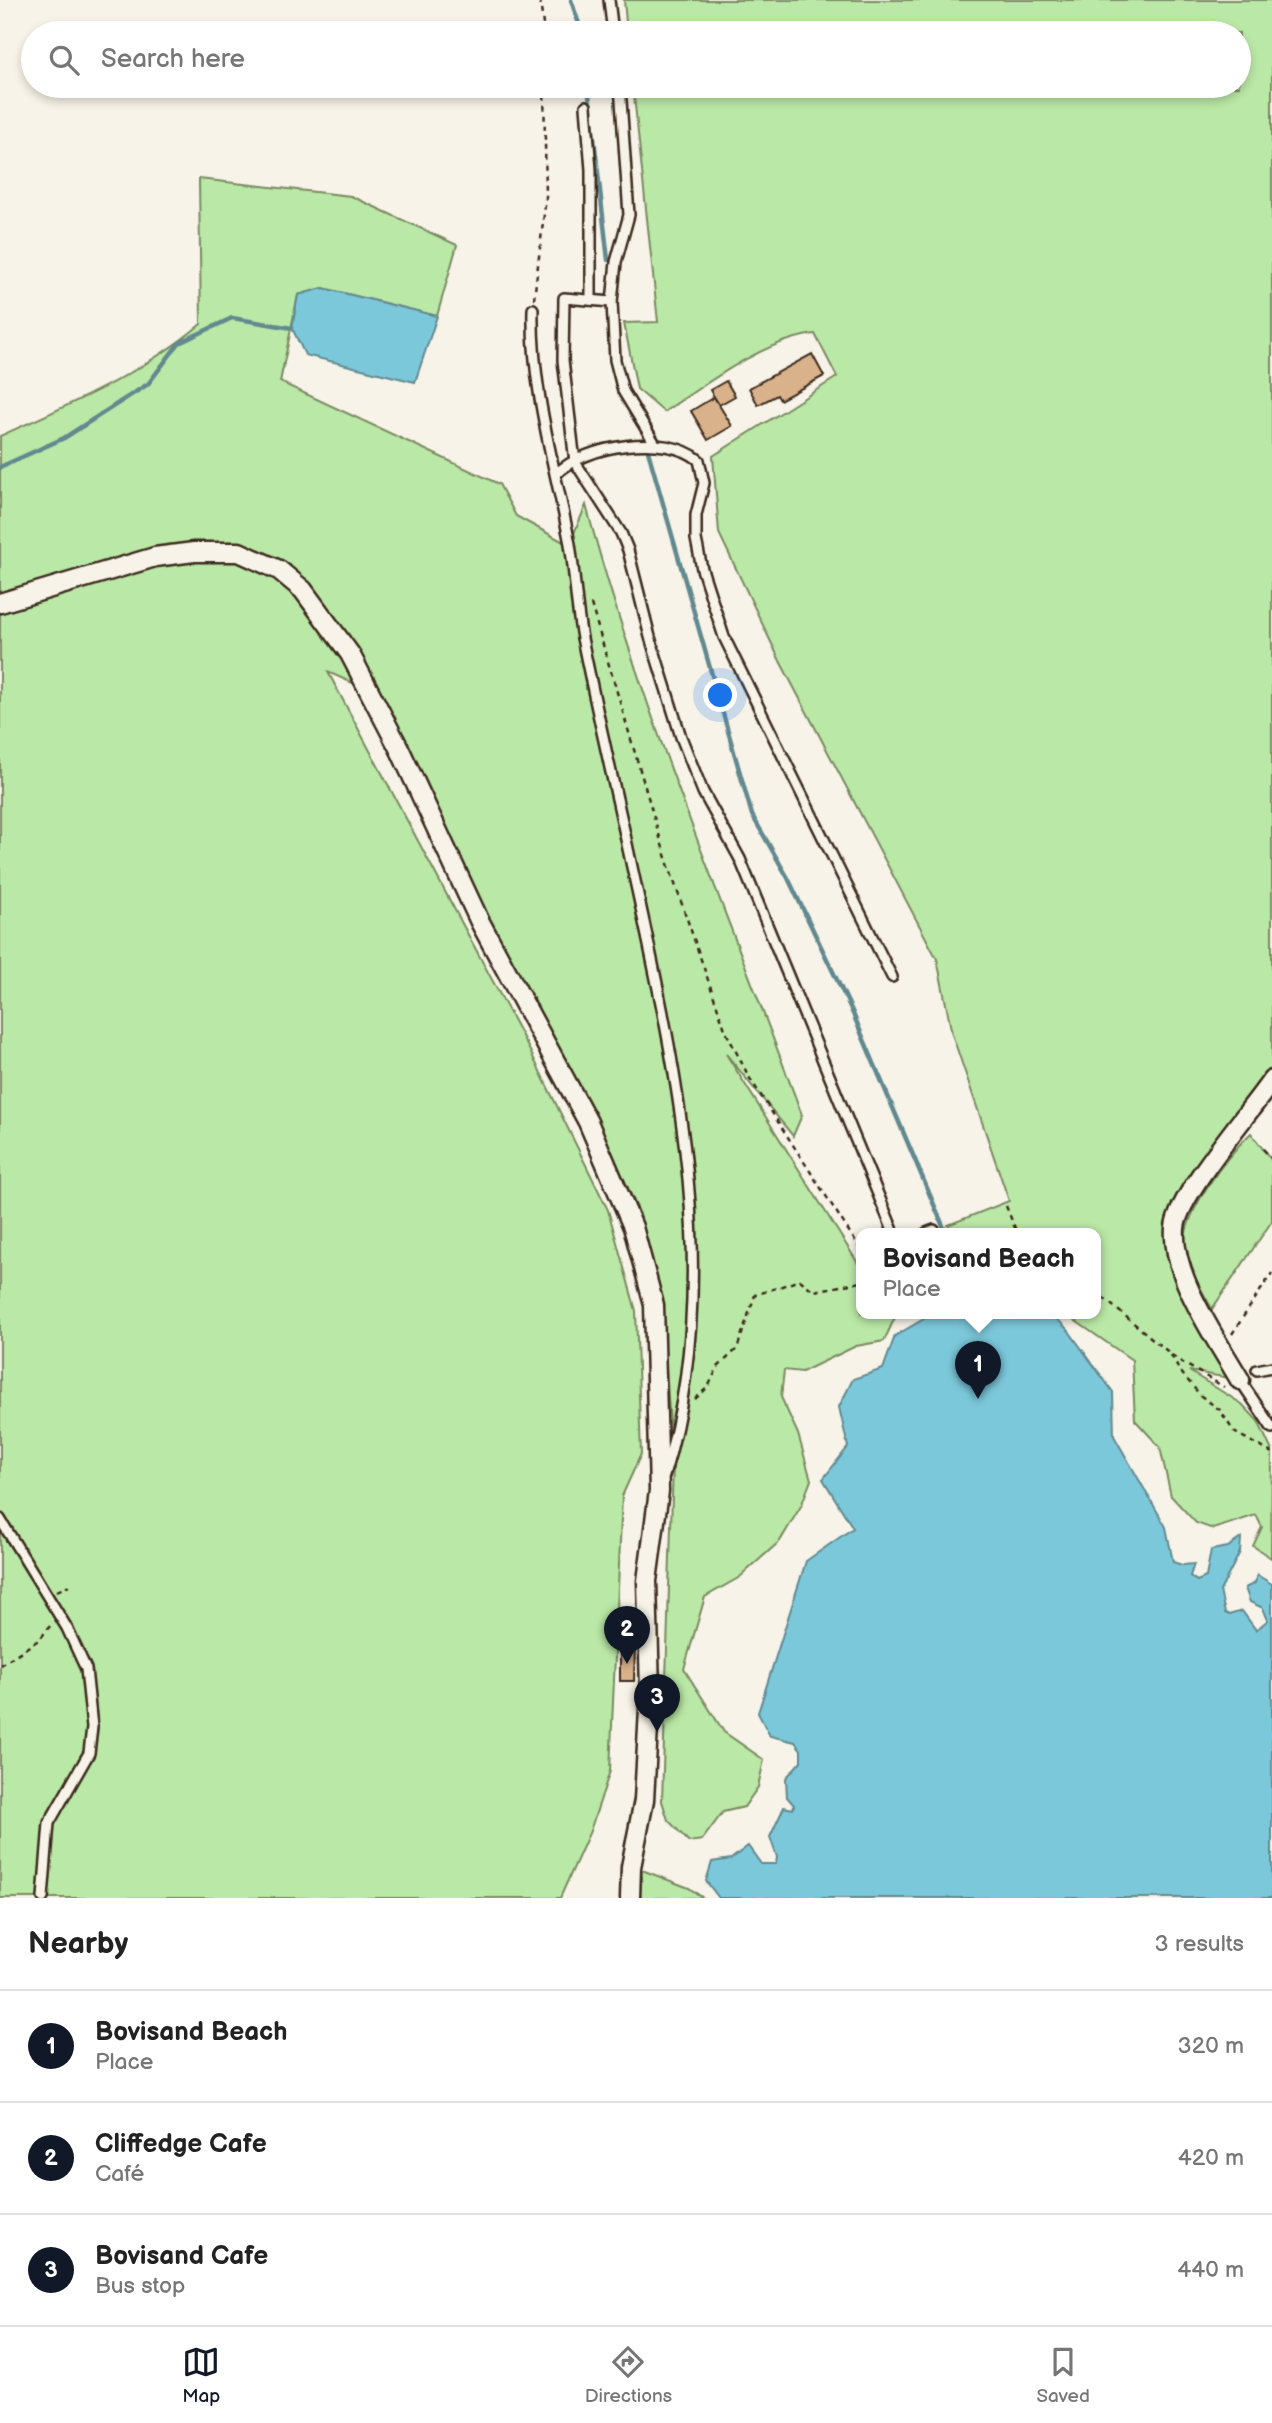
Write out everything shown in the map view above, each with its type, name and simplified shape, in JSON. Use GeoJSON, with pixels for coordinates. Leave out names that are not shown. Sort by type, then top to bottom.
{"type":"FeatureCollection","features":[{"type":"Feature","properties":{"kind":"street"},"geometry":{"type":"LineString","coordinates":[[0,603],[155,556],[194,552],[239,552],[279,569],[303,590],[350,654],[400,750],[480,922],[588,1122],[633,1227],[654,1305],[659,1491],[647,1581],[650,1691],[644,1800],[631,1867],[631,1898]]}},
{"type":"Feature","properties":{"kind":"street"},"geometry":{"type":"LineString","coordinates":[[1240,1380],[1188,1284],[1176,1252],[1175,1226],[1222,1144],[1272,1080]]}},
{"type":"Feature","properties":{"kind":"lane"},"geometry":{"type":"LineString","coordinates":[[609,0],[612,21]]}},
{"type":"Feature","properties":{"kind":"lane"},"geometry":{"type":"LineString","coordinates":[[621,98],[629,215],[616,262],[612,302],[615,360],[624,391],[654,442]]}},
{"type":"Feature","properties":{"kind":"lane"},"geometry":{"type":"LineString","coordinates":[[586,106],[591,170],[591,300]]}},
{"type":"Feature","properties":{"kind":"lane"},"geometry":{"type":"LineString","coordinates":[[612,302],[564,298],[563,360],[575,462],[621,533],[681,737],[703,792],[740,859],[892,1228]]}},
{"type":"Feature","properties":{"kind":"lane"},"geometry":{"type":"LineString","coordinates":[[533,309],[532,342],[537,383],[556,474],[582,636],[653,966],[680,1120],[692,1228],[694,1312],[686,1383],[673,1446],[659,1491]]}},
{"type":"Feature","properties":{"kind":"lane"},"geometry":{"type":"LineString","coordinates":[[556,474],[575,462],[607,451],[654,442],[675,446],[693,454],[702,464],[704,483],[696,515],[696,539],[702,569],[724,637],[892,977]]}},
{"type":"Feature","properties":{"kind":"lane"},"geometry":{"type":"LineString","coordinates":[[1257,1370],[1272,1367]]}},
{"type":"Feature","properties":{"kind":"lane"},"geometry":{"type":"LineString","coordinates":[[1240,1380],[1272,1428]]}},
{"type":"Feature","properties":{"kind":"lane"},"geometry":{"type":"LineString","coordinates":[[0,1519],[60,1616],[86,1669],[92,1727],[89,1753],[49,1823],[43,1898]]}},
{"type":"Feature","properties":{"kind":"path"},"geometry":{"type":"LineString","coordinates":[[541,0],[543,21]]}},
{"type":"Feature","properties":{"kind":"path"},"geometry":{"type":"LineString","coordinates":[[533,309],[546,197],[544,98]]}},
{"type":"Feature","properties":{"kind":"path"},"geometry":{"type":"LineString","coordinates":[[590,602],[666,858],[726,1032],[749,1077],[856,1242]]}},
{"type":"Feature","properties":{"kind":"path"},"geometry":{"type":"LineString","coordinates":[[1263,1149],[1272,1158]]}},
{"type":"Feature","properties":{"kind":"path"},"geometry":{"type":"LineString","coordinates":[[1006,1206],[1015,1228]]}},
{"type":"Feature","properties":{"kind":"path"},"geometry":{"type":"LineString","coordinates":[[1229,1337],[1272,1273]]}},
{"type":"Feature","properties":{"kind":"path"},"geometry":{"type":"LineString","coordinates":[[697,1394],[708,1387],[718,1367],[737,1349],[755,1295],[800,1280],[814,1291],[856,1284]]}},
{"type":"Feature","properties":{"kind":"path"},"geometry":{"type":"LineString","coordinates":[[1101,1296],[1170,1352],[1224,1387],[1253,1399]]}},
{"type":"Feature","properties":{"kind":"path"},"geometry":{"type":"LineString","coordinates":[[1170,1352],[1179,1370],[1201,1396],[1220,1410],[1234,1432],[1272,1453]]}},
{"type":"Feature","properties":{"kind":"path"},"geometry":{"type":"LineString","coordinates":[[0,1665],[40,1639],[60,1616]]}},
{"type":"Feature","properties":{"kind":"green space"},"geometry":{"type":"Polygon","coordinates":[[[624,0],[1272,0],[1272,1071],[1168,1230],[1229,1378],[1189,1371],[1242,1404],[1258,1421],[1272,1451],[1271,1558],[1253,1546],[1262,1527],[1256,1515],[1213,1529],[1196,1523],[1171,1496],[1160,1447],[1135,1420],[1132,1360],[1073,1319],[1101,1319],[1101,1228],[949,1228],[948,1225],[1009,1201],[952,1034],[937,959],[780,661],[719,533],[713,456],[837,377],[815,334],[796,338],[756,354],[664,412],[637,389],[624,323],[658,322],[634,98],[1251,98],[1251,21],[626,21],[624,0]]]}},
{"type":"Feature","properties":{"kind":"green space"},"geometry":{"type":"Polygon","coordinates":[[[199,179],[351,196],[457,245],[437,316],[323,288],[298,295],[280,382],[499,484],[516,516],[569,545],[586,505],[608,583],[659,736],[802,1115],[793,1136],[726,1054],[856,1260],[856,1319],[894,1319],[884,1341],[856,1346],[802,1372],[784,1370],[781,1397],[798,1434],[811,1480],[801,1506],[780,1541],[740,1577],[705,1597],[684,1669],[724,1732],[764,1760],[758,1787],[744,1807],[723,1812],[702,1840],[689,1842],[668,1820],[662,1801],[673,1466],[662,1310],[640,1214],[592,1110],[484,912],[382,696],[328,672],[530,1051],[608,1210],[636,1311],[641,1454],[622,1496],[610,1771],[590,1831],[560,1898],[0,1898],[0,436],[130,373],[179,342],[201,324],[199,179]]]}},
{"type":"Feature","properties":{"kind":"green space"},"geometry":{"type":"Polygon","coordinates":[[[1251,1133],[1272,1161],[1272,1221],[1212,1309],[1185,1256],[1185,1235],[1190,1219],[1207,1187],[1251,1133]]]}},
{"type":"Feature","properties":{"kind":"green space"},"geometry":{"type":"Polygon","coordinates":[[[642,1870],[689,1888],[703,1898],[640,1898],[642,1870]]]}},
{"type":"Feature","properties":{"kind":"water"},"geometry":{"type":"Polygon","coordinates":[[[323,288],[437,316],[415,382],[305,355],[292,328],[298,295],[323,288]]]}},
{"type":"Feature","properties":{"kind":"water"},"geometry":{"type":"Polygon","coordinates":[[[924,1319],[1057,1319],[1113,1392],[1114,1436],[1166,1527],[1173,1562],[1182,1565],[1194,1564],[1190,1576],[1197,1581],[1206,1577],[1211,1550],[1228,1547],[1241,1538],[1240,1552],[1220,1591],[1225,1613],[1229,1615],[1242,1611],[1256,1630],[1268,1620],[1263,1608],[1250,1602],[1245,1588],[1255,1583],[1257,1575],[1272,1584],[1272,1898],[719,1898],[706,1881],[712,1862],[731,1859],[748,1846],[761,1864],[776,1864],[777,1857],[770,1837],[784,1807],[793,1809],[794,1805],[787,1797],[786,1778],[801,1761],[801,1750],[795,1742],[770,1736],[758,1713],[806,1561],[853,1528],[823,1479],[848,1447],[839,1407],[853,1379],[883,1369],[895,1336],[924,1319]]]}},
{"type":"Feature","properties":{"kind":"building"},"geometry":{"type":"Polygon","coordinates":[[[812,354],[824,376],[780,400],[777,395],[758,405],[749,388],[812,354]]]}},
{"type":"Feature","properties":{"kind":"building"},"geometry":{"type":"Polygon","coordinates":[[[726,381],[735,396],[719,405],[710,390],[726,381]]]}},
{"type":"Feature","properties":{"kind":"building"},"geometry":{"type":"Polygon","coordinates":[[[714,397],[732,426],[708,440],[691,411],[714,397]]]}},
{"type":"Feature","properties":{"kind":"building"},"geometry":{"type":"Polygon","coordinates":[[[620,1646],[635,1646],[634,1681],[620,1681],[620,1646]]]}},
{"type":"Feature","properties":{"kind":"waterway"},"geometry":{"type":"LineString","coordinates":[[571,0],[578,21]]}},
{"type":"Feature","properties":{"kind":"waterway"},"geometry":{"type":"LineString","coordinates":[[589,98],[608,260]]}},
{"type":"Feature","properties":{"kind":"waterway"},"geometry":{"type":"LineString","coordinates":[[0,467],[64,438],[148,384],[179,343],[232,318],[292,328]]}},
{"type":"Feature","properties":{"kind":"waterway"},"geometry":{"type":"LineString","coordinates":[[646,444],[752,815],[788,878],[851,1009],[944,1228]]}},
{"type":"Feature","properties":{"kind":"place","name":"Bovisand Beach"},"geometry":{"type":"Point","coordinates":[978,1399]}},
{"type":"Feature","properties":{"kind":"place","name":"Cliffedge Cafe"},"geometry":{"type":"Point","coordinates":[627,1664]}},
{"type":"Feature","properties":{"kind":"place","name":"Bovisand Cafe"},"geometry":{"type":"Point","coordinates":[657,1732]}}]}
